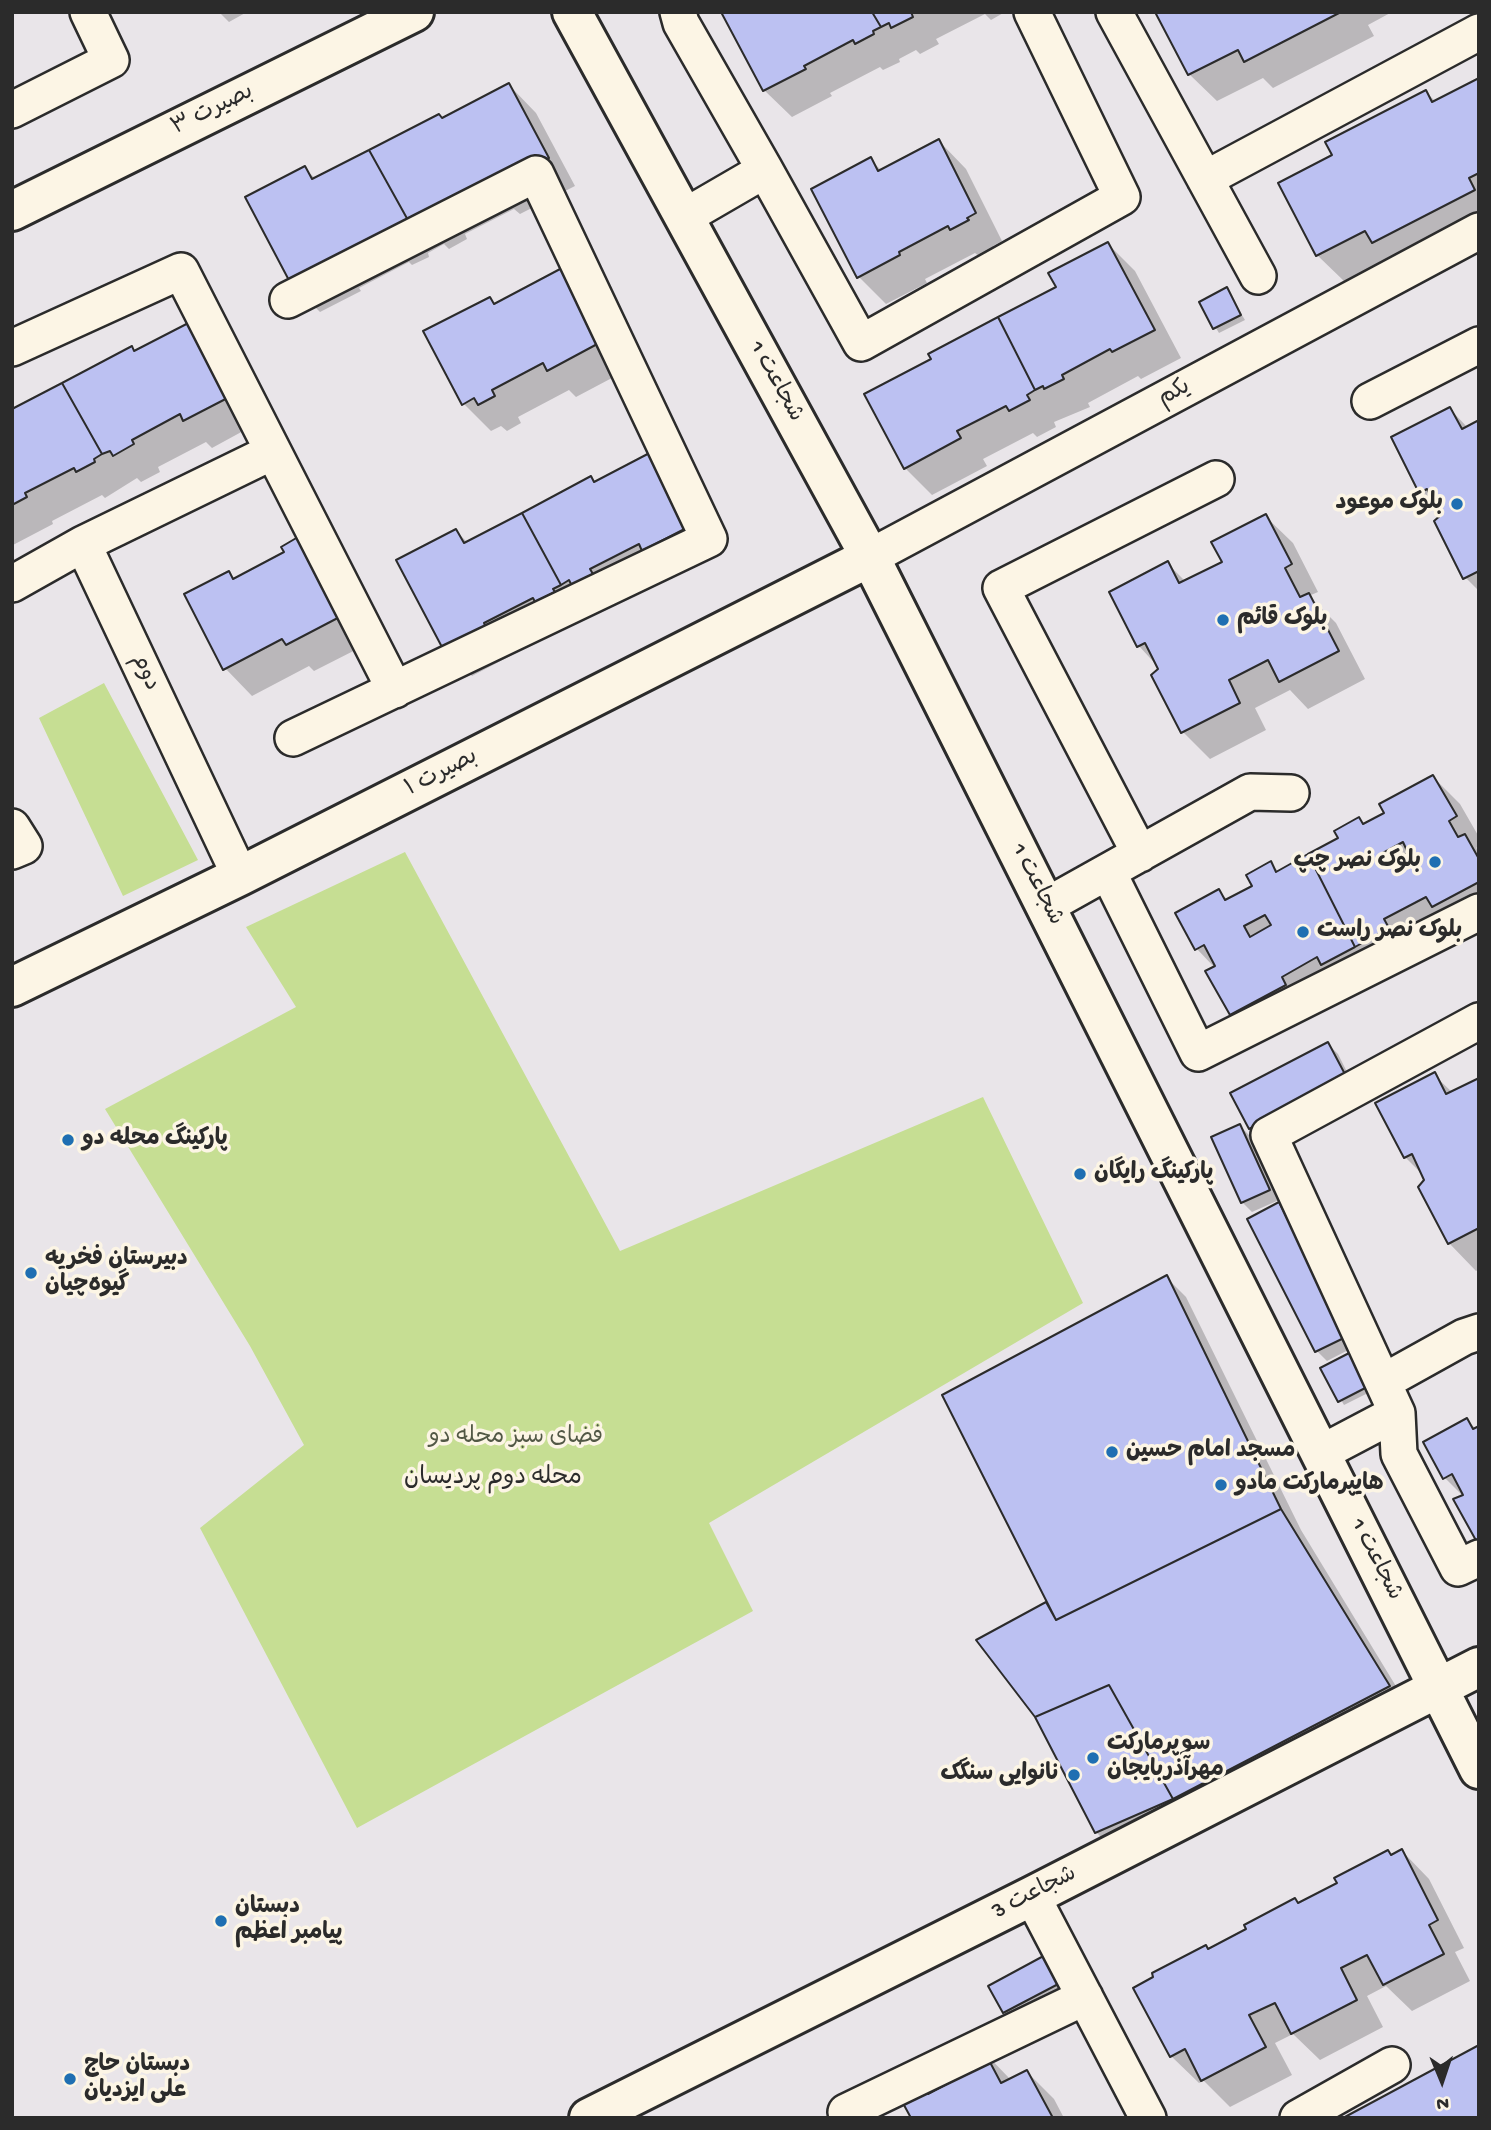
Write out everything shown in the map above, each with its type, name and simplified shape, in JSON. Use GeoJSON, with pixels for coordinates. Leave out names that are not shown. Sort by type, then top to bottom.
{"type":"FeatureCollection","features":[{"type":"Feature","properties":{"kind":"street"},"geometry":{"type":"LineString","coordinates":[[12,110],[111,60],[88,12]]}},
{"type":"Feature","properties":{"kind":"street","name":"بصیرت ۳"},"geometry":{"type":"LineString","coordinates":[[12,211],[414,12]]}},
{"type":"Feature","properties":{"kind":"street","name":"شجاعت 1"},"geometry":{"type":"LineString","coordinates":[[572,12],[870,557],[1479,1769]]}},
{"type":"Feature","properties":{"kind":"street"},"geometry":{"type":"LineString","coordinates":[[678,12],[681,23],[861,343],[1122,197],[1032,12]]}},
{"type":"Feature","properties":{"kind":"street"},"geometry":{"type":"LineString","coordinates":[[1114,12],[1258,276]]}},
{"type":"Feature","properties":{"kind":"street"},"geometry":{"type":"LineString","coordinates":[[1205,179],[1479,32]]}},
{"type":"Feature","properties":{"kind":"street"},"geometry":{"type":"LineString","coordinates":[[684,217],[765,170]]}},
{"type":"Feature","properties":{"kind":"street"},"geometry":{"type":"LineString","coordinates":[[288,300],[536,174],[709,539],[293,738]]}},
{"type":"Feature","properties":{"kind":"street","name":"یکم"},"geometry":{"type":"LineString","coordinates":[[870,557],[1479,231]]}},
{"type":"Feature","properties":{"kind":"street"},"geometry":{"type":"LineString","coordinates":[[12,348],[181,271],[395,690]]}},
{"type":"Feature","properties":{"kind":"street"},"geometry":{"type":"LineString","coordinates":[[1370,401],[1479,345]]}},
{"type":"Feature","properties":{"kind":"street"},"geometry":{"type":"LineString","coordinates":[[12,584],[83,544],[272,452]]}},
{"type":"Feature","properties":{"kind":"street"},"geometry":{"type":"LineString","coordinates":[[1140,854],[1001,588],[1216,479]]}},
{"type":"Feature","properties":{"kind":"street","name":"دوم"},"geometry":{"type":"LineString","coordinates":[[83,544],[240,876]]}},
{"type":"Feature","properties":{"kind":"street","name":"بصیرت ۱"},"geometry":{"type":"LineString","coordinates":[[12,987],[240,876],[870,557]]}},
{"type":"Feature","properties":{"kind":"street"},"geometry":{"type":"LineString","coordinates":[[1046,906],[1250,792],[1292,793]]}},
{"type":"Feature","properties":{"kind":"street"},"geometry":{"type":"LineString","coordinates":[[12,827],[24,846],[12,850]]}},
{"type":"Feature","properties":{"kind":"street"},"geometry":{"type":"LineString","coordinates":[[1108,872],[1198,1053],[1479,912]]}},
{"type":"Feature","properties":{"kind":"street"},"geometry":{"type":"LineString","coordinates":[[1479,1021],[1269,1135],[1397,1413],[1399,1454],[1458,1568],[1479,1558]]}},
{"type":"Feature","properties":{"kind":"street"},"geometry":{"type":"LineString","coordinates":[[1383,1382],[1464,1336],[1479,1332]]}},
{"type":"Feature","properties":{"kind":"street"},"geometry":{"type":"LineString","coordinates":[[1321,1452],[1397,1413]]}},
{"type":"Feature","properties":{"kind":"street","name":"شجاعت 3"},"geometry":{"type":"LineString","coordinates":[[589,2118],[1032,1896],[1479,1667]]}},
{"type":"Feature","properties":{"kind":"street"},"geometry":{"type":"LineString","coordinates":[[1032,1896],[1148,2118]]}},
{"type":"Feature","properties":{"kind":"street"},"geometry":{"type":"LineString","coordinates":[[846,2112],[1085,1997]]}},
{"type":"Feature","properties":{"kind":"street"},"geometry":{"type":"LineString","coordinates":[[1298,2118],[1392,2065]]}},
{"type":"Feature","properties":{"kind":"green space"},"geometry":{"type":"Polygon","coordinates":[[[104,683],[198,860],[123,896],[39,718],[104,683]]]}},
{"type":"Feature","properties":{"kind":"green space","name":"فضای سبز محله دو"},"geometry":{"type":"Polygon","coordinates":[[[405,852],[620,1251],[983,1097],[1083,1303],[709,1523],[753,1611],[357,1828],[200,1528],[304,1445],[250,1346],[105,1109],[296,1007],[246,927],[405,852]]]}},
{"type":"Feature","properties":{"kind":"building"},"geometry":{"type":"Polygon","coordinates":[[[721,12],[872,12],[881,27],[873,31],[874,34],[855,44],[853,40],[763,91],[721,12]]]}},
{"type":"Feature","properties":{"kind":"building"},"geometry":{"type":"Polygon","coordinates":[[[872,12],[911,12],[913,17],[891,28],[889,23],[881,27],[872,12]]]}},
{"type":"Feature","properties":{"kind":"building"},"geometry":{"type":"Polygon","coordinates":[[[1155,12],[1341,12],[1244,62],[1238,50],[1188,75],[1155,12]]]}},
{"type":"Feature","properties":{"kind":"building"},"geometry":{"type":"Polygon","coordinates":[[[1479,78],[1479,173],[1469,178],[1475,190],[1372,243],[1365,231],[1316,256],[1278,183],[1332,155],[1325,142],[1426,90],[1432,102],[1479,78]]]}},
{"type":"Feature","properties":{"kind":"building"},"geometry":{"type":"Polygon","coordinates":[[[509,83],[549,158],[491,188],[409,222],[369,150],[439,114],[442,118],[509,83]]]}},
{"type":"Feature","properties":{"kind":"building"},"geometry":{"type":"Polygon","coordinates":[[[939,139],[976,213],[967,218],[969,220],[950,230],[948,226],[857,278],[811,189],[871,157],[878,171],[939,139]]]}},
{"type":"Feature","properties":{"kind":"building"},"geometry":{"type":"Polygon","coordinates":[[[369,150],[409,222],[292,286],[245,197],[305,166],[312,179],[369,150]]]}},
{"type":"Feature","properties":{"kind":"building"},"geometry":{"type":"Polygon","coordinates":[[[1108,242],[1155,330],[1112,352],[1110,349],[1062,375],[1064,379],[1044,389],[1043,386],[1035,390],[998,317],[1056,287],[1048,273],[1108,242]]]}},
{"type":"Feature","properties":{"kind":"building"},"geometry":{"type":"Polygon","coordinates":[[[562,268],[601,342],[547,371],[543,363],[492,390],[495,396],[478,405],[474,398],[462,405],[423,331],[490,297],[494,304],[562,268]]]}},
{"type":"Feature","properties":{"kind":"building"},"geometry":{"type":"Polygon","coordinates":[[[1227,287],[1241,315],[1213,329],[1199,302],[1227,287]]]}},
{"type":"Feature","properties":{"kind":"building"},"geometry":{"type":"Polygon","coordinates":[[[202,316],[241,391],[183,421],[180,414],[132,440],[134,444],[113,456],[110,451],[102,454],[62,383],[132,346],[134,351],[202,316]]]}},
{"type":"Feature","properties":{"kind":"building"},"geometry":{"type":"Polygon","coordinates":[[[998,317],[1035,390],[1027,395],[1030,400],[1009,411],[1006,406],[957,431],[961,438],[904,469],[864,394],[931,359],[928,354],[998,317]]]}},
{"type":"Feature","properties":{"kind":"building"},"geometry":{"type":"Polygon","coordinates":[[[62,383],[102,454],[94,459],[95,462],[76,472],[74,468],[25,493],[27,497],[12,505],[12,409],[62,383]]]}},
{"type":"Feature","properties":{"kind":"building","name":"بلوک موعود"},"geometry":{"type":"Polygon","coordinates":[[[1450,407],[1462,429],[1479,420],[1479,571],[1463,579],[1434,521],[1441,515],[1427,489],[1419,493],[1391,437],[1450,407]]]}},
{"type":"Feature","properties":{"kind":"building"},"geometry":{"type":"Polygon","coordinates":[[[661,447],[700,521],[642,551],[639,544],[590,569],[593,574],[572,586],[569,580],[561,585],[522,513],[591,476],[594,482],[661,447]]]}},
{"type":"Feature","properties":{"kind":"building"},"geometry":{"type":"Polygon","coordinates":[[[522,513],[561,585],[553,589],[555,592],[535,602],[533,598],[484,623],[486,627],[443,649],[396,560],[456,529],[464,543],[522,513]]]}},
{"type":"Feature","properties":{"kind":"building","name":"بلوک قائم"},"geometry":{"type":"Polygon","coordinates":[[[1266,514],[1292,564],[1285,568],[1300,597],[1309,593],[1339,651],[1279,682],[1268,660],[1229,680],[1240,703],[1181,733],[1151,675],[1158,669],[1145,643],[1137,647],[1109,592],[1168,561],[1179,583],[1222,562],[1211,542],[1266,514]]]}},
{"type":"Feature","properties":{"kind":"building"},"geometry":{"type":"Polygon","coordinates":[[[298,537],[353,610],[286,645],[282,639],[223,670],[184,594],[229,571],[233,579],[284,552],[281,547],[298,537]]]}},
{"type":"Feature","properties":{"kind":"building","name":"بلوک نصر چپ"},"geometry":{"type":"Polygon","coordinates":[[[1433,775],[1457,816],[1449,821],[1458,837],[1465,834],[1479,859],[1479,882],[1432,907],[1426,897],[1384,919],[1389,928],[1355,947],[1308,854],[1338,838],[1334,831],[1359,817],[1363,824],[1384,813],[1379,804],[1433,775]],[[1403,842],[1381,854],[1387,864],[1408,853],[1403,842]]]}},
{"type":"Feature","properties":{"kind":"building","name":"بلوک نصر راست"},"geometry":{"type":"Polygon","coordinates":[[[1308,854],[1355,947],[1321,965],[1317,957],[1282,977],[1286,985],[1230,1015],[1205,971],[1215,966],[1204,945],[1195,950],[1175,913],[1219,889],[1225,900],[1252,886],[1246,875],[1271,861],[1276,872],[1308,854]],[[1265,915],[1244,926],[1250,937],[1271,925],[1265,915]]]}},
{"type":"Feature","properties":{"kind":"building"},"geometry":{"type":"Polygon","coordinates":[[[1328,1042],[1347,1078],[1249,1129],[1230,1093],[1328,1042]]]}},
{"type":"Feature","properties":{"kind":"building"},"geometry":{"type":"Polygon","coordinates":[[[1435,1072],[1446,1094],[1479,1078],[1479,1228],[1448,1244],[1418,1187],[1424,1180],[1412,1154],[1404,1158],[1375,1103],[1435,1072]]]}},
{"type":"Feature","properties":{"kind":"building"},"geometry":{"type":"Polygon","coordinates":[[[1240,1124],[1270,1190],[1241,1203],[1211,1137],[1240,1124]]]}},
{"type":"Feature","properties":{"kind":"building"},"geometry":{"type":"Polygon","coordinates":[[[1279,1202],[1348,1336],[1315,1352],[1247,1219],[1279,1202]]]}},
{"type":"Feature","properties":{"kind":"building","name":"مسجد امام حسین"},"geometry":{"type":"Polygon","coordinates":[[[1167,1275],[1281,1509],[1056,1620],[942,1395],[1167,1275]]]}},
{"type":"Feature","properties":{"kind":"building"},"geometry":{"type":"Polygon","coordinates":[[[1355,1350],[1373,1384],[1338,1402],[1320,1368],[1355,1350]]]}},
{"type":"Feature","properties":{"kind":"building"},"geometry":{"type":"Polygon","coordinates":[[[1467,1418],[1473,1429],[1479,1426],[1478,1544],[1453,1499],[1463,1495],[1452,1474],[1443,1479],[1423,1442],[1467,1418]]]}},
{"type":"Feature","properties":{"kind":"building"},"geometry":{"type":"Polygon","coordinates":[[[1281,1509],[1390,1686],[1173,1799],[1109,1685],[1035,1717],[976,1640],[1046,1602],[1056,1620],[1281,1509]]]}},
{"type":"Feature","properties":{"kind":"building"},"geometry":{"type":"Polygon","coordinates":[[[1109,1685],[1173,1799],[1095,1833],[1035,1717],[1109,1685]]]}},
{"type":"Feature","properties":{"kind":"building"},"geometry":{"type":"Polygon","coordinates":[[[1402,1849],[1438,1920],[1429,1925],[1444,1954],[1383,1985],[1367,1955],[1341,1968],[1357,2000],[1291,2034],[1275,2003],[1249,2015],[1266,2047],[1201,2081],[1185,2049],[1170,2057],[1133,1988],[1153,1977],[1152,1973],[1206,1945],[1208,1949],[1246,1929],[1244,1925],[1295,1898],[1298,1903],[1337,1883],[1334,1878],[1388,1850],[1391,1855],[1402,1849]]]}},
{"type":"Feature","properties":{"kind":"building"},"geometry":{"type":"Polygon","coordinates":[[[1049,1953],[1064,1981],[1003,2013],[988,1986],[1049,1953]]]}},
{"type":"Feature","properties":{"kind":"building"},"geometry":{"type":"Polygon","coordinates":[[[1479,2045],[1479,2118],[1343,2118],[1479,2045]]]}},
{"type":"Feature","properties":{"kind":"building"},"geometry":{"type":"Polygon","coordinates":[[[983,2049],[1001,2083],[1027,2070],[1053,2118],[911,2118],[898,2094],[921,2082],[928,2094],[967,2073],[983,2049]]]}},
{"type":"Feature","properties":{"kind":"place","name":"بلوک موعود"},"geometry":{"type":"Point","coordinates":[1457,504]}},
{"type":"Feature","properties":{"kind":"place","name":"بلوک قائم"},"geometry":{"type":"Point","coordinates":[1223,620]}},
{"type":"Feature","properties":{"kind":"place","name":"بلوک نصر چپ"},"geometry":{"type":"Point","coordinates":[1435,862]}},
{"type":"Feature","properties":{"kind":"place","name":"بلوک نصر راست"},"geometry":{"type":"Point","coordinates":[1303,932]}},
{"type":"Feature","properties":{"kind":"place","name":"پارکینگ محله دو"},"geometry":{"type":"Point","coordinates":[68,1140]}},
{"type":"Feature","properties":{"kind":"place","name":"پارکینگ رایگان"},"geometry":{"type":"Point","coordinates":[1080,1174]}},
{"type":"Feature","properties":{"kind":"place","name":"دبیرستان فخریه گیوه‌چیان"},"geometry":{"type":"Point","coordinates":[31,1273]}},
{"type":"Feature","properties":{"kind":"place","name":"مسجد امام حسین"},"geometry":{"type":"Point","coordinates":[1112,1452]}},
{"type":"Feature","properties":{"kind":"place","name":"هایپرمارکت مادو"},"geometry":{"type":"Point","coordinates":[1221,1485]}},
{"type":"Feature","properties":{"kind":"place","name":"سوپرمارکت مهرآذربایجان"},"geometry":{"type":"Point","coordinates":[1093,1758]}},
{"type":"Feature","properties":{"kind":"place","name":"نانوایی سنگک"},"geometry":{"type":"Point","coordinates":[1074,1775]}},
{"type":"Feature","properties":{"kind":"place","name":"دبستان پیامبر ا‌عظم"},"geometry":{"type":"Point","coordinates":[221,1921]}},
{"type":"Feature","properties":{"kind":"place","name":"دبستان حاج علی ایزدیان"},"geometry":{"type":"Point","coordinates":[70,2079]}},
{"type":"Feature","properties":{"kind":"district","name":"محله دوم پردیسان"},"geometry":{"type":"Point","coordinates":[493,1479]}}]}
